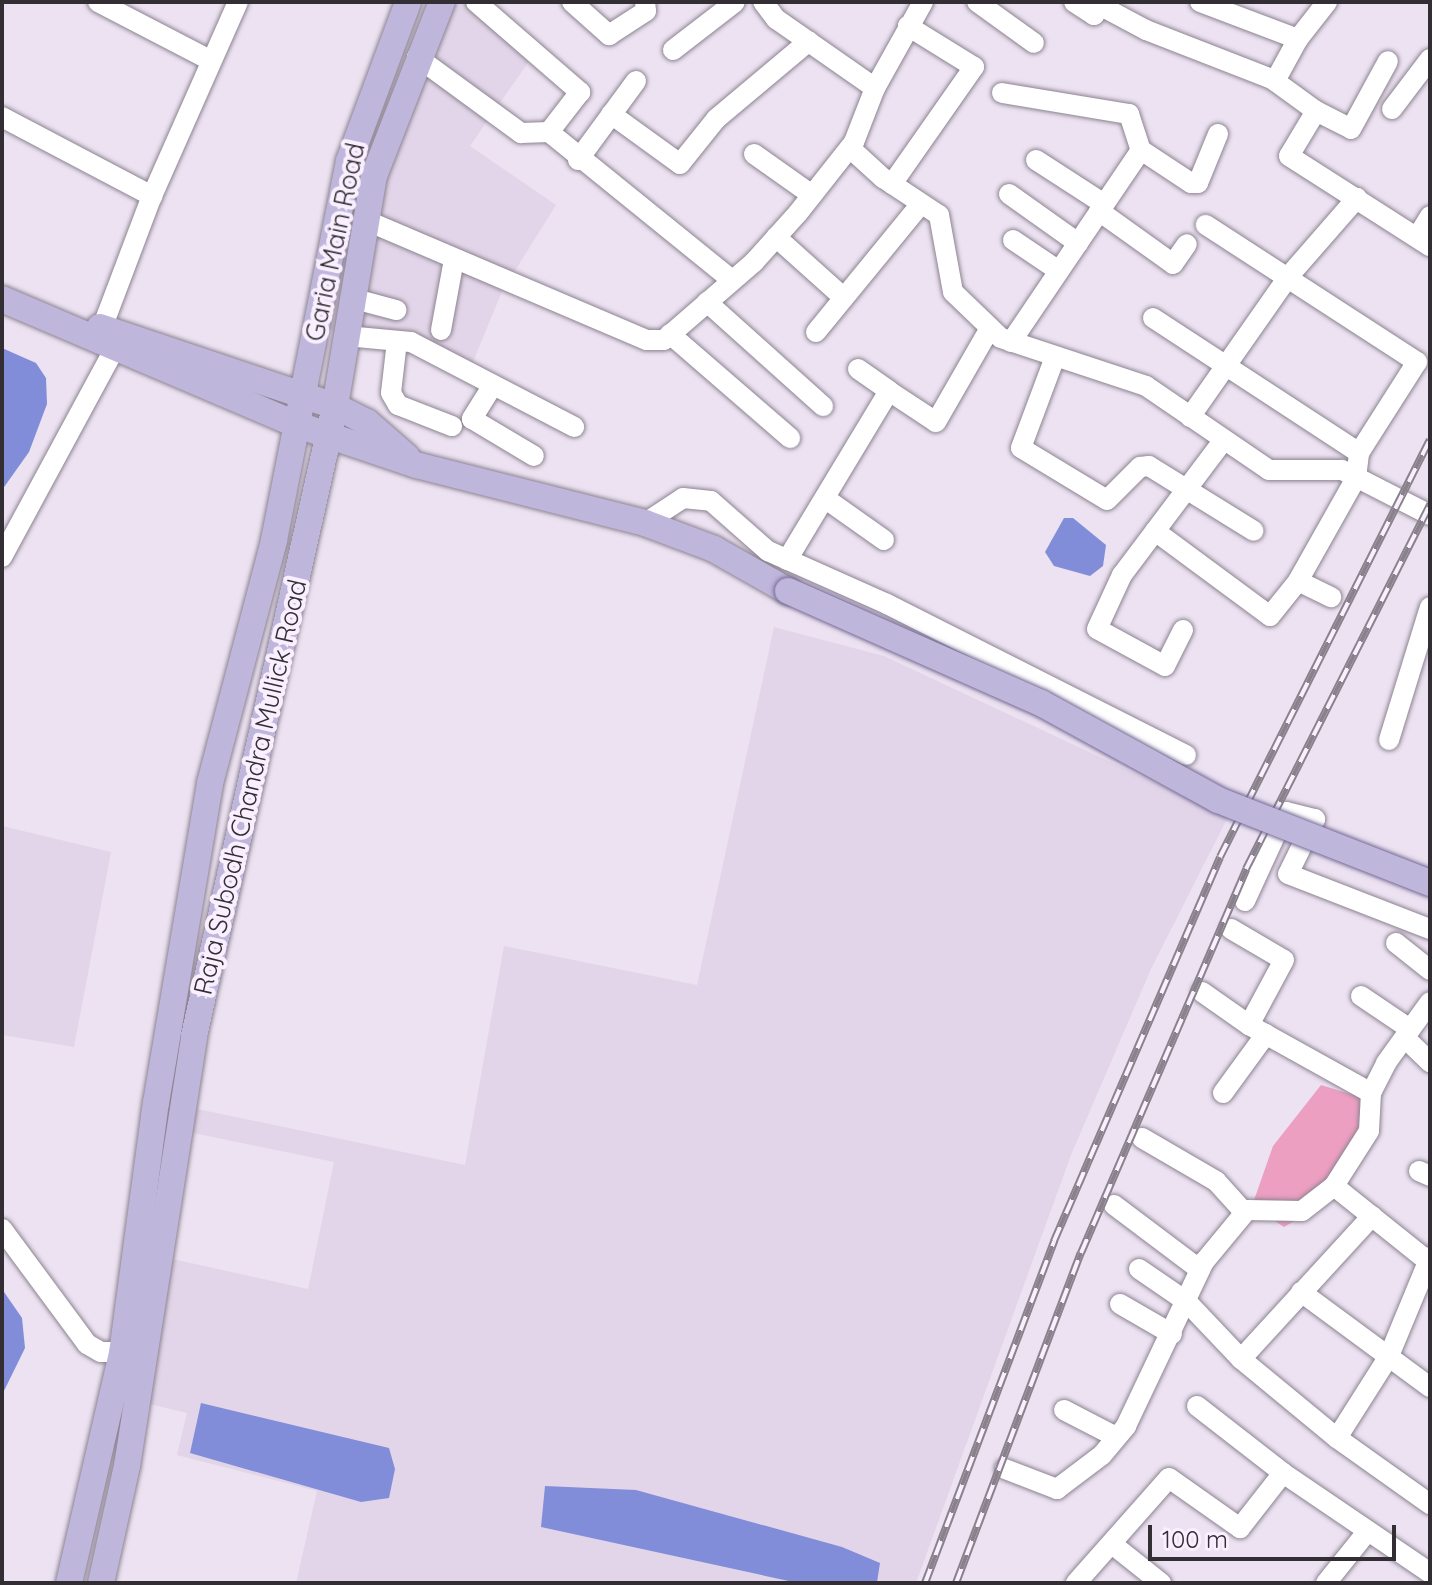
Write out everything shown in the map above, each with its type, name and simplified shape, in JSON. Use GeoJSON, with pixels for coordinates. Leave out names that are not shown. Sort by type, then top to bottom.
{"type":"FeatureCollection","features":[{"type":"Feature","properties":{"kind":"main road","name":"Garia Main Road"},"geometry":{"type":"LineString","coordinates":[[305,395],[349,161],[408,2]]}},
{"type":"Feature","properties":{"kind":"main road","name":"Raja Subodh Chandra Mullick Road"},"geometry":{"type":"LineString","coordinates":[[69,1583],[132,1352],[194,1036],[335,406],[365,220],[385,136],[434,5]]}},
{"type":"Feature","properties":{"kind":"main road"},"geometry":{"type":"LineString","coordinates":[[2,281],[108,339],[335,406],[367,422],[416,465]]}},
{"type":"Feature","properties":{"kind":"main road"},"geometry":{"type":"LineString","coordinates":[[2,299],[108,339],[328,436],[416,465],[657,527],[714,549],[808,602],[1041,703],[1218,800],[1430,883]]}},
{"type":"Feature","properties":{"kind":"main road","name":"Raja Subodh Chandra Mullick Road"},"geometry":{"type":"LineString","coordinates":[[101,1583],[127,1466],[132,1352],[208,797],[305,395]]}},
{"type":"Feature","properties":{"kind":"street"},"geometry":{"type":"LineString","coordinates":[[98,2],[210,60]]}},
{"type":"Feature","properties":{"kind":"street"},"geometry":{"type":"LineString","coordinates":[[2,557],[108,339],[152,196],[238,2]]}},
{"type":"Feature","properties":{"kind":"street"},"geometry":{"type":"LineString","coordinates":[[476,2],[580,92],[549,132]]}},
{"type":"Feature","properties":{"kind":"street"},"geometry":{"type":"LineString","coordinates":[[572,2],[609,35],[646,11],[645,2]]}},
{"type":"Feature","properties":{"kind":"street"},"geometry":{"type":"LineString","coordinates":[[673,50],[735,2]]}},
{"type":"Feature","properties":{"kind":"street"},"geometry":{"type":"LineString","coordinates":[[763,2],[776,19],[875,88]]}},
{"type":"Feature","properties":{"kind":"street"},"geometry":{"type":"LineString","coordinates":[[977,2],[1034,43]]}},
{"type":"Feature","properties":{"kind":"street"},"geometry":{"type":"LineString","coordinates":[[1074,2],[1094,15],[1101,6],[1275,81],[1316,111],[1351,129],[1388,61]]}},
{"type":"Feature","properties":{"kind":"street"},"geometry":{"type":"LineString","coordinates":[[1200,2],[1298,39]]}},
{"type":"Feature","properties":{"kind":"street"},"geometry":{"type":"LineString","coordinates":[[1275,81],[1298,39],[1327,2]]}},
{"type":"Feature","properties":{"kind":"street"},"geometry":{"type":"LineString","coordinates":[[365,220],[647,340],[670,334],[776,237],[852,145],[875,88],[913,10],[974,67],[892,184]]}},
{"type":"Feature","properties":{"kind":"street"},"geometry":{"type":"LineString","coordinates":[[611,114],[680,164],[716,119],[809,41]]}},
{"type":"Feature","properties":{"kind":"street"},"geometry":{"type":"LineString","coordinates":[[417,57],[521,133],[549,132],[578,160],[670,225],[732,280]]}},
{"type":"Feature","properties":{"kind":"street"},"geometry":{"type":"LineString","coordinates":[[1392,109],[1430,59]]}},
{"type":"Feature","properties":{"kind":"street"},"geometry":{"type":"LineString","coordinates":[[578,160],[636,81]]}},
{"type":"Feature","properties":{"kind":"street"},"geometry":{"type":"LineString","coordinates":[[1002,93],[1129,114],[1141,150],[1198,183],[1218,134]]}},
{"type":"Feature","properties":{"kind":"street"},"geometry":{"type":"LineString","coordinates":[[1316,111],[1289,156],[1424,241],[1430,216]]}},
{"type":"Feature","properties":{"kind":"street"},"geometry":{"type":"LineString","coordinates":[[2,117],[152,196]]}},
{"type":"Feature","properties":{"kind":"street"},"geometry":{"type":"LineString","coordinates":[[852,145],[892,184],[939,215],[953,292],[990,328],[1011,342],[1139,383],[1223,441],[1274,471],[1336,468],[1430,515]]}},
{"type":"Feature","properties":{"kind":"street"},"geometry":{"type":"LineString","coordinates":[[1011,342],[1141,150]]}},
{"type":"Feature","properties":{"kind":"street"},"geometry":{"type":"LineString","coordinates":[[754,154],[812,195]]}},
{"type":"Feature","properties":{"kind":"street"},"geometry":{"type":"LineString","coordinates":[[1036,160],[1173,264],[1187,244]]}},
{"type":"Feature","properties":{"kind":"street"},"geometry":{"type":"LineString","coordinates":[[1009,194],[1078,243]]}},
{"type":"Feature","properties":{"kind":"street"},"geometry":{"type":"LineString","coordinates":[[1190,417],[1229,367],[1288,277],[1357,198]]}},
{"type":"Feature","properties":{"kind":"street"},"geometry":{"type":"LineString","coordinates":[[816,332],[920,205]]}},
{"type":"Feature","properties":{"kind":"street"},"geometry":{"type":"LineString","coordinates":[[1155,531],[1270,616],[1298,581],[1356,478],[1359,453],[1417,362],[1206,225]]}},
{"type":"Feature","properties":{"kind":"street"},"geometry":{"type":"LineString","coordinates":[[776,237],[844,298]]}},
{"type":"Feature","properties":{"kind":"street"},"geometry":{"type":"LineString","coordinates":[[1013,240],[1059,271]]}},
{"type":"Feature","properties":{"kind":"street"},"geometry":{"type":"LineString","coordinates":[[441,330],[454,259]]}},
{"type":"Feature","properties":{"kind":"street"},"geometry":{"type":"LineString","coordinates":[[351,298],[396,310]]}},
{"type":"Feature","properties":{"kind":"street"},"geometry":{"type":"LineString","coordinates":[[707,302],[823,406]]}},
{"type":"Feature","properties":{"kind":"street"},"geometry":{"type":"LineString","coordinates":[[1153,318],[1359,453]]}},
{"type":"Feature","properties":{"kind":"street"},"geometry":{"type":"LineString","coordinates":[[858,369],[936,422],[990,328]]}},
{"type":"Feature","properties":{"kind":"street"},"geometry":{"type":"LineString","coordinates":[[670,334],[790,438]]}},
{"type":"Feature","properties":{"kind":"street"},"geometry":{"type":"LineString","coordinates":[[346,336],[411,342],[574,427]]}},
{"type":"Feature","properties":{"kind":"street"},"geometry":{"type":"LineString","coordinates":[[397,341],[391,393],[398,405],[452,426]]}},
{"type":"Feature","properties":{"kind":"street"},"geometry":{"type":"LineString","coordinates":[[1055,357],[1021,448],[1107,500],[1140,467],[1149,466],[1188,487],[1254,531]]}},
{"type":"Feature","properties":{"kind":"street"},"geometry":{"type":"LineString","coordinates":[[493,385],[472,419],[534,456]]}},
{"type":"Feature","properties":{"kind":"street"},"geometry":{"type":"LineString","coordinates":[[787,560],[889,391]]}},
{"type":"Feature","properties":{"kind":"street"},"geometry":{"type":"LineString","coordinates":[[1183,630],[1165,666],[1097,629],[1122,575],[1223,441]]}},
{"type":"Feature","properties":{"kind":"street"},"geometry":{"type":"LineString","coordinates":[[657,527],[683,498],[711,501],[768,551],[887,604],[1186,755]]}},
{"type":"Feature","properties":{"kind":"street"},"geometry":{"type":"LineString","coordinates":[[826,499],[884,540]]}},
{"type":"Feature","properties":{"kind":"street"},"geometry":{"type":"LineString","coordinates":[[1298,581],[1331,597]]}},
{"type":"Feature","properties":{"kind":"street"},"geometry":{"type":"LineString","coordinates":[[1389,740],[1430,607]]}},
{"type":"Feature","properties":{"kind":"street"},"geometry":{"type":"LineString","coordinates":[[1245,901],[1286,812],[1315,819],[1288,874],[1430,929]]}},
{"type":"Feature","properties":{"kind":"street"},"geometry":{"type":"LineString","coordinates":[[1223,1093],[1258,1030],[1284,960],[1231,929]]}},
{"type":"Feature","properties":{"kind":"street"},"geometry":{"type":"LineString","coordinates":[[1396,943],[1430,970]]}},
{"type":"Feature","properties":{"kind":"street"},"geometry":{"type":"LineString","coordinates":[[1202,992],[1258,1030],[1371,1093]]}},
{"type":"Feature","properties":{"kind":"street"},"geometry":{"type":"LineString","coordinates":[[1361,996],[1408,1033],[1430,1062]]}},
{"type":"Feature","properties":{"kind":"street"},"geometry":{"type":"LineString","coordinates":[[1142,1138],[1216,1181],[1244,1212],[1302,1211],[1334,1186],[1369,1131],[1371,1093],[1430,1002]]}},
{"type":"Feature","properties":{"kind":"street"},"geometry":{"type":"LineString","coordinates":[[1334,1186],[1429,1261],[1389,1356],[1337,1438]]}},
{"type":"Feature","properties":{"kind":"street"},"geometry":{"type":"LineString","coordinates":[[1114,1205],[1199,1269]]}},
{"type":"Feature","properties":{"kind":"street"},"geometry":{"type":"LineString","coordinates":[[1005,1469],[1057,1489],[1094,1462],[1126,1426],[1187,1302],[1199,1269],[1244,1212]]}},
{"type":"Feature","properties":{"kind":"street"},"geometry":{"type":"LineString","coordinates":[[1241,1359],[1372,1216]]}},
{"type":"Feature","properties":{"kind":"street"},"geometry":{"type":"LineString","coordinates":[[2,1229],[87,1344],[101,1352],[132,1352]]}},
{"type":"Feature","properties":{"kind":"street"},"geometry":{"type":"LineString","coordinates":[[1139,1269],[1187,1302],[1241,1359],[1337,1438],[1430,1504]]}},
{"type":"Feature","properties":{"kind":"street"},"geometry":{"type":"LineString","coordinates":[[1301,1292],[1430,1387]]}},
{"type":"Feature","properties":{"kind":"street"},"geometry":{"type":"LineString","coordinates":[[1120,1304],[1172,1334]]}},
{"type":"Feature","properties":{"kind":"street"},"geometry":{"type":"LineString","coordinates":[[1197,1406],[1283,1473],[1430,1573]]}},
{"type":"Feature","properties":{"kind":"street"},"geometry":{"type":"LineString","coordinates":[[1064,1410],[1116,1437]]}},
{"type":"Feature","properties":{"kind":"street"},"geometry":{"type":"LineString","coordinates":[[1076,1583],[1169,1478],[1240,1528],[1283,1473]]}},
{"type":"Feature","properties":{"kind":"street"},"geometry":{"type":"LineString","coordinates":[[1326,1583],[1367,1532]]}},
{"type":"Feature","properties":{"kind":"street"},"geometry":{"type":"LineString","coordinates":[[1112,1544],[1161,1583]]}},
{"type":"Feature","properties":{"kind":"shaded area"},"geometry":{"type":"Polygon","coordinates":[[[445,2],[464,2],[532,57],[470,146],[556,205],[511,277],[349,208],[412,50],[445,2]]]}},
{"type":"Feature","properties":{"kind":"shaded area"},"geometry":{"type":"Polygon","coordinates":[[[347,218],[505,284],[471,367],[412,338],[327,330],[347,218]]]}},
{"type":"Feature","properties":{"kind":"shaded area"},"geometry":{"type":"Polygon","coordinates":[[[774,627],[884,656],[1228,817],[1151,969],[1071,1155],[916,1583],[296,1583],[317,1491],[177,1455],[187,1413],[137,1401],[159,1256],[308,1289],[334,1162],[179,1130],[183,1106],[465,1165],[504,946],[697,985],[774,627]]]}},
{"type":"Feature","properties":{"kind":"shaded area"},"geometry":{"type":"Polygon","coordinates":[[[2,826],[111,852],[74,1047],[2,1035],[2,826]]]}},
{"type":"Feature","properties":{"kind":"shaded area"},"geometry":{"type":"Polygon","coordinates":[[[1321,1085],[1360,1097],[1364,1130],[1313,1210],[1284,1227],[1252,1206],[1273,1146],[1321,1085]]]}},
{"type":"Feature","properties":{"kind":"water"},"geometry":{"type":"Polygon","coordinates":[[[2,348],[36,363],[46,378],[47,404],[29,452],[2,490],[2,348]]]}},
{"type":"Feature","properties":{"kind":"water"},"geometry":{"type":"Polygon","coordinates":[[[1064,518],[1073,518],[1106,545],[1103,566],[1090,576],[1054,566],[1045,552],[1064,518]]]}},
{"type":"Feature","properties":{"kind":"water"},"geometry":{"type":"Polygon","coordinates":[[[2,1289],[22,1318],[25,1348],[2,1395],[2,1289]]]}},
{"type":"Feature","properties":{"kind":"water"},"geometry":{"type":"Polygon","coordinates":[[[201,1403],[389,1448],[395,1469],[389,1498],[361,1502],[190,1453],[201,1403]]]}},
{"type":"Feature","properties":{"kind":"water"},"geometry":{"type":"Polygon","coordinates":[[[545,1486],[636,1490],[842,1547],[880,1563],[877,1582],[798,1583],[541,1527],[545,1486]]]}},
{"type":"Feature","properties":{"kind":"railway"},"geometry":{"type":"LineString","coordinates":[[925,1583],[1054,1241],[1220,857],[1430,440]]}},
{"type":"Feature","properties":{"kind":"railway"},"geometry":{"type":"LineString","coordinates":[[956,1583],[1081,1253],[1246,869],[1430,504]]}}]}
